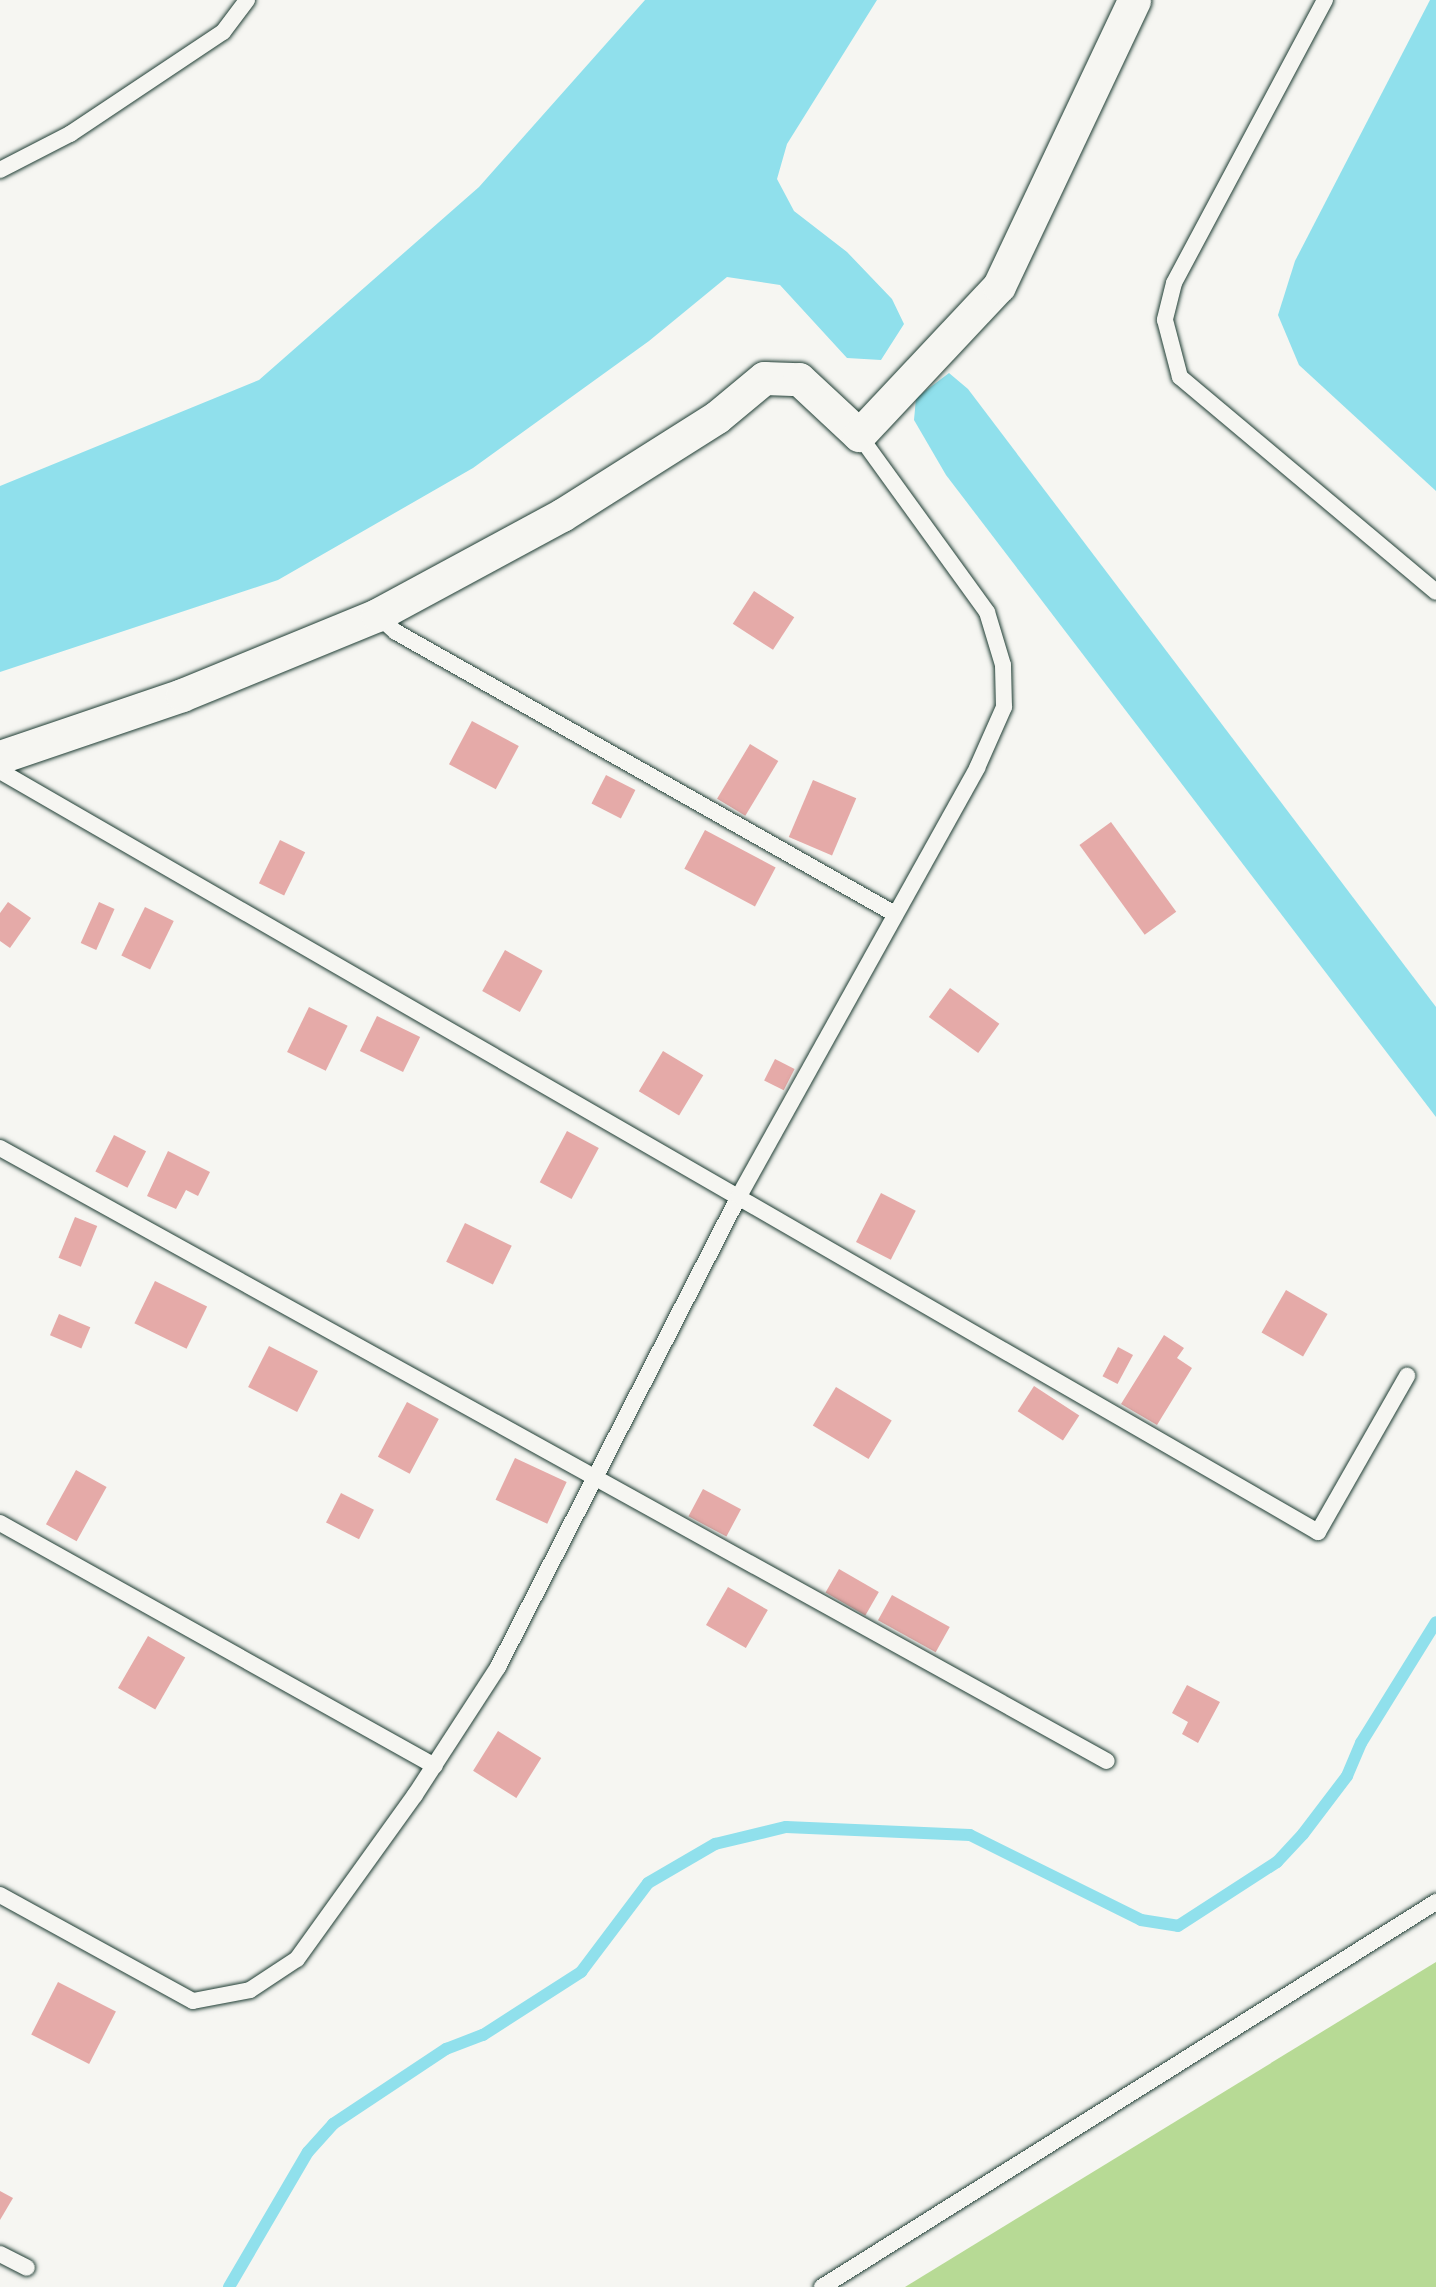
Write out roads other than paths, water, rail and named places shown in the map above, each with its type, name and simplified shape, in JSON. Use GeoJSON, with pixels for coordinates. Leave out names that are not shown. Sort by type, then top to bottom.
{"type":"FeatureCollection","features":[{"type":"Feature","properties":{"kind":"street"},"geometry":{"type":"LineString","coordinates":[[0,757],[182,695],[377,615],[562,515],[717,417],[764,378],[799,379],[859,435],[999,286],[1134,0]]}},
{"type":"Feature","properties":{"kind":"lane"},"geometry":{"type":"LineString","coordinates":[[0,170],[70,134],[223,32],[247,0]]}},
{"type":"Feature","properties":{"kind":"lane"},"geometry":{"type":"LineString","coordinates":[[1325,0],[1174,283],[1165,320],[1180,377],[1436,592]]}},
{"type":"Feature","properties":{"kind":"lane"},"geometry":{"type":"LineString","coordinates":[[0,1895],[193,2001],[250,1990],[298,1959],[435,1766],[498,1667],[739,1196],[976,768],[1004,707],[1003,665],[987,612],[859,435]]}},
{"type":"Feature","properties":{"kind":"lane"},"geometry":{"type":"LineString","coordinates":[[377,615],[396,632],[895,914]]}},
{"type":"Feature","properties":{"kind":"lane"},"geometry":{"type":"LineString","coordinates":[[0,771],[1318,1532],[1407,1376]]}},
{"type":"Feature","properties":{"kind":"lane"},"geometry":{"type":"LineString","coordinates":[[0,1148],[1107,1761]]}},
{"type":"Feature","properties":{"kind":"lane"},"geometry":{"type":"LineString","coordinates":[[0,1523],[435,1766]]}},
{"type":"Feature","properties":{"kind":"lane"},"geometry":{"type":"LineString","coordinates":[[822,2287],[1436,1902]]}},
{"type":"Feature","properties":{"kind":"lane"},"geometry":{"type":"LineString","coordinates":[[0,2254],[27,2268]]}},
{"type":"Feature","properties":{"kind":"water"},"geometry":{"type":"Polygon","coordinates":[[[645,0],[877,0],[787,144],[777,179],[794,211],[847,252],[892,299],[904,324],[881,360],[847,358],[780,285],[727,277],[649,341],[473,468],[278,580],[0,672],[0,486],[259,380],[479,187],[645,0]]]}},
{"type":"Feature","properties":{"kind":"water"},"geometry":{"type":"Polygon","coordinates":[[[1430,0],[1436,0],[1436,491],[1299,365],[1278,315],[1295,261],[1430,0]]]}},
{"type":"Feature","properties":{"kind":"water"},"geometry":{"type":"Polygon","coordinates":[[[949,373],[968,389],[1436,1007],[1436,1117],[946,475],[914,420],[916,398],[949,373]]]}},
{"type":"Feature","properties":{"kind":"waterway"},"geometry":{"type":"LineString","coordinates":[[229,2287],[308,2152],[333,2124],[446,2049],[483,2035],[581,1972],[648,1883],[715,1844],[786,1827],[970,1835],[1141,1920],[1178,1926],[1277,1862],[1303,1834],[1347,1776],[1361,1743],[1436,1622]]}}]}
